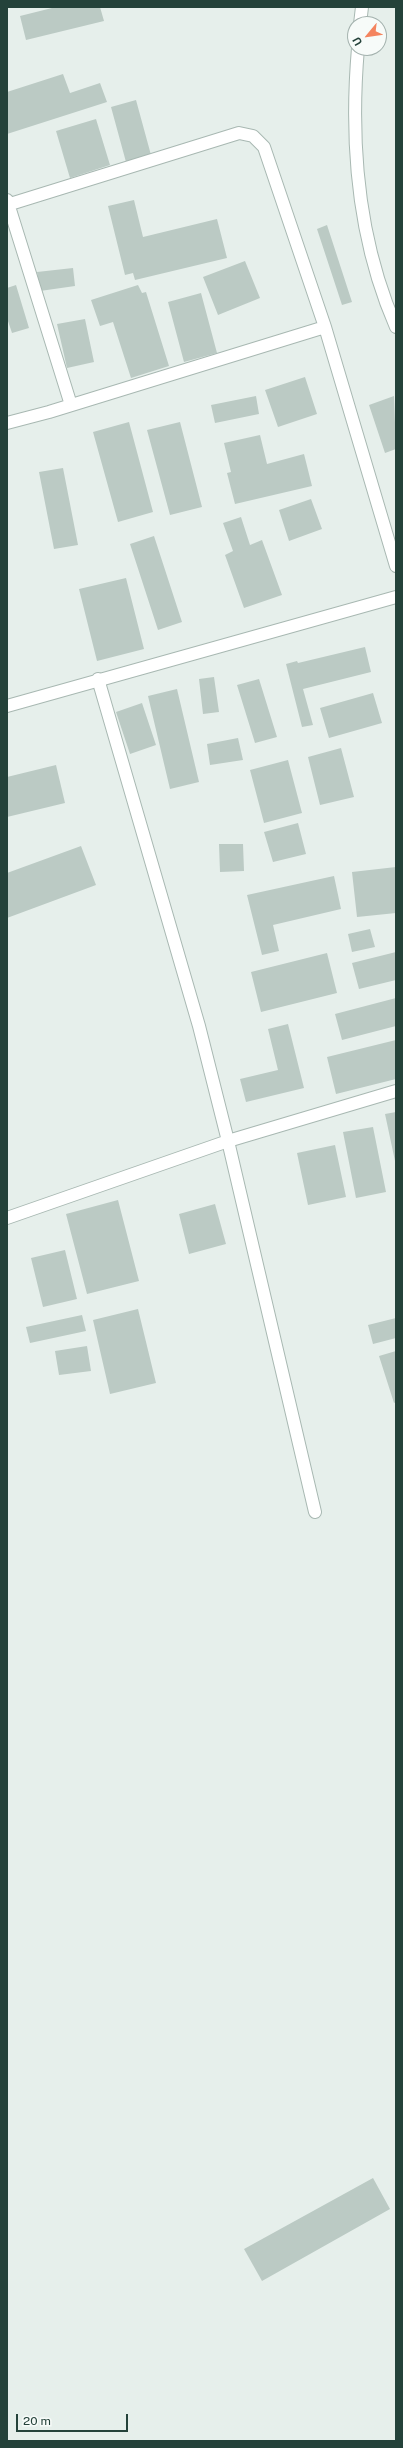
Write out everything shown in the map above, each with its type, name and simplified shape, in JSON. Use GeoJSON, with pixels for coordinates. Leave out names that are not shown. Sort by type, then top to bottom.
{"type":"FeatureCollection","features":[{"type":"Feature","properties":{"kind":"street"},"geometry":{"type":"LineString","coordinates":[[357,56],[354,88],[357,171],[368,238],[382,295],[396,327]]}},
{"type":"Feature","properties":{"kind":"street"},"geometry":{"type":"LineString","coordinates":[[71,405],[7,203],[239,133],[253,136],[264,147],[325,327],[396,566]]}},
{"type":"Feature","properties":{"kind":"street"},"geometry":{"type":"LineString","coordinates":[[7,423],[71,405],[325,327]]}},
{"type":"Feature","properties":{"kind":"street"},"geometry":{"type":"LineString","coordinates":[[7,706],[98,679],[396,597]]}},
{"type":"Feature","properties":{"kind":"street"},"geometry":{"type":"LineString","coordinates":[[98,679],[200,1026],[314,1512]]}},
{"type":"Feature","properties":{"kind":"street"},"geometry":{"type":"LineString","coordinates":[[7,1218],[228,1141],[396,1091]]}},
{"type":"Feature","properties":{"kind":"building"},"geometry":{"type":"Polygon","coordinates":[[[56,7],[100,7],[104,21],[26,40],[20,16],[56,7]]]}},
{"type":"Feature","properties":{"kind":"building"},"geometry":{"type":"Polygon","coordinates":[[[63,74],[70,93],[100,83],[107,102],[7,134],[7,92],[63,74]]]}},
{"type":"Feature","properties":{"kind":"building"},"geometry":{"type":"Polygon","coordinates":[[[136,100],[151,155],[126,162],[111,107],[136,100]]]}},
{"type":"Feature","properties":{"kind":"building"},"geometry":{"type":"Polygon","coordinates":[[[96,119],[110,165],[70,178],[56,131],[96,119]]]}},
{"type":"Feature","properties":{"kind":"building"},"geometry":{"type":"Polygon","coordinates":[[[134,200],[143,237],[217,219],[227,258],[135,280],[133,273],[125,275],[108,206],[134,200]]]}},
{"type":"Feature","properties":{"kind":"building"},"geometry":{"type":"Polygon","coordinates":[[[327,225],[352,302],[342,305],[317,229],[327,225]]]}},
{"type":"Feature","properties":{"kind":"building"},"geometry":{"type":"Polygon","coordinates":[[[245,261],[260,298],[218,315],[203,277],[245,261]]]}},
{"type":"Feature","properties":{"kind":"building"},"geometry":{"type":"Polygon","coordinates":[[[73,268],[75,286],[40,291],[37,272],[73,268]]]}},
{"type":"Feature","properties":{"kind":"building"},"geometry":{"type":"Polygon","coordinates":[[[16,285],[29,328],[12,333],[7,318],[7,288],[16,285]]]}},
{"type":"Feature","properties":{"kind":"building"},"geometry":{"type":"Polygon","coordinates":[[[138,285],[142,293],[146,292],[169,366],[131,378],[113,322],[100,326],[91,300],[138,285]]]}},
{"type":"Feature","properties":{"kind":"building"},"geometry":{"type":"Polygon","coordinates":[[[201,293],[217,353],[184,362],[168,302],[201,293]]]}},
{"type":"Feature","properties":{"kind":"building"},"geometry":{"type":"Polygon","coordinates":[[[85,319],[94,362],[67,368],[57,324],[85,319]]]}},
{"type":"Feature","properties":{"kind":"building"},"geometry":{"type":"Polygon","coordinates":[[[305,377],[317,414],[278,427],[265,390],[305,377]]]}},
{"type":"Feature","properties":{"kind":"building"},"geometry":{"type":"Polygon","coordinates":[[[256,396],[259,414],[215,423],[211,405],[256,396]]]}},
{"type":"Feature","properties":{"kind":"building"},"geometry":{"type":"Polygon","coordinates":[[[394,396],[396,449],[385,453],[369,405],[394,396]]]}},
{"type":"Feature","properties":{"kind":"building"},"geometry":{"type":"Polygon","coordinates":[[[129,422],[153,512],[118,522],[93,432],[129,422]]]}},
{"type":"Feature","properties":{"kind":"building"},"geometry":{"type":"Polygon","coordinates":[[[180,422],[202,507],[170,515],[147,430],[180,422]]]}},
{"type":"Feature","properties":{"kind":"building"},"geometry":{"type":"Polygon","coordinates":[[[260,435],[267,464],[304,454],[312,486],[235,504],[227,473],[231,472],[224,443],[260,435]]]}},
{"type":"Feature","properties":{"kind":"building"},"geometry":{"type":"Polygon","coordinates":[[[63,468],[78,545],[54,549],[39,472],[63,468]]]}},
{"type":"Feature","properties":{"kind":"building"},"geometry":{"type":"Polygon","coordinates":[[[311,499],[322,529],[289,541],[279,510],[311,499]]]}},
{"type":"Feature","properties":{"kind":"building"},"geometry":{"type":"Polygon","coordinates":[[[241,517],[250,545],[262,540],[282,595],[244,608],[225,555],[233,551],[223,523],[241,517]]]}},
{"type":"Feature","properties":{"kind":"building"},"geometry":{"type":"Polygon","coordinates":[[[154,536],[182,622],[158,630],[130,544],[154,536]]]}},
{"type":"Feature","properties":{"kind":"building"},"geometry":{"type":"Polygon","coordinates":[[[126,578],[144,649],[97,661],[79,589],[126,578]]]}},
{"type":"Feature","properties":{"kind":"building"},"geometry":{"type":"Polygon","coordinates":[[[365,647],[371,672],[303,689],[313,725],[302,727],[286,664],[297,661],[298,663],[365,647]]]}},
{"type":"Feature","properties":{"kind":"building"},"geometry":{"type":"Polygon","coordinates":[[[214,677],[219,712],[203,714],[199,679],[214,677]]]}},
{"type":"Feature","properties":{"kind":"building"},"geometry":{"type":"Polygon","coordinates":[[[259,679],[277,737],[255,743],[237,685],[259,679]]]}},
{"type":"Feature","properties":{"kind":"building"},"geometry":{"type":"Polygon","coordinates":[[[177,689],[199,782],[170,789],[148,696],[177,689]]]}},
{"type":"Feature","properties":{"kind":"building"},"geometry":{"type":"Polygon","coordinates":[[[373,693],[382,723],[329,738],[320,708],[373,693]]]}},
{"type":"Feature","properties":{"kind":"building"},"geometry":{"type":"Polygon","coordinates":[[[142,703],[156,745],[130,754],[116,712],[142,703]]]}},
{"type":"Feature","properties":{"kind":"building"},"geometry":{"type":"Polygon","coordinates":[[[238,738],[243,760],[210,765],[207,744],[238,738]]]}},
{"type":"Feature","properties":{"kind":"building"},"geometry":{"type":"Polygon","coordinates":[[[341,748],[354,797],[320,805],[308,757],[341,748]]]}},
{"type":"Feature","properties":{"kind":"building"},"geometry":{"type":"Polygon","coordinates":[[[288,760],[302,813],[264,823],[250,770],[288,760]]]}},
{"type":"Feature","properties":{"kind":"building"},"geometry":{"type":"Polygon","coordinates":[[[56,765],[65,803],[7,817],[7,777],[56,765]]]}},
{"type":"Feature","properties":{"kind":"building"},"geometry":{"type":"Polygon","coordinates":[[[298,823],[306,854],[273,862],[264,832],[298,823]]]}},
{"type":"Feature","properties":{"kind":"building"},"geometry":{"type":"Polygon","coordinates":[[[219,844],[243,844],[244,871],[220,872],[219,844]]]}},
{"type":"Feature","properties":{"kind":"building"},"geometry":{"type":"Polygon","coordinates":[[[81,846],[96,885],[7,918],[7,873],[81,846]]]}},
{"type":"Feature","properties":{"kind":"building"},"geometry":{"type":"Polygon","coordinates":[[[396,867],[396,913],[357,917],[352,872],[396,867]]]}},
{"type":"Feature","properties":{"kind":"building"},"geometry":{"type":"Polygon","coordinates":[[[334,876],[341,909],[273,925],[279,951],[262,955],[247,895],[334,876]]]}},
{"type":"Feature","properties":{"kind":"building"},"geometry":{"type":"Polygon","coordinates":[[[370,929],[375,947],[352,952],[348,934],[370,929]]]}},
{"type":"Feature","properties":{"kind":"building"},"geometry":{"type":"Polygon","coordinates":[[[396,952],[396,980],[359,989],[352,963],[396,952]]]}},
{"type":"Feature","properties":{"kind":"building"},"geometry":{"type":"Polygon","coordinates":[[[327,953],[337,993],[261,1012],[251,972],[327,953]]]}},
{"type":"Feature","properties":{"kind":"building"},"geometry":{"type":"Polygon","coordinates":[[[396,998],[396,1026],[342,1040],[335,1014],[396,998]]]}},
{"type":"Feature","properties":{"kind":"building"},"geometry":{"type":"Polygon","coordinates":[[[288,1024],[304,1088],[246,1102],[240,1079],[278,1070],[268,1029],[288,1024]]]}},
{"type":"Feature","properties":{"kind":"building"},"geometry":{"type":"Polygon","coordinates":[[[396,1040],[396,1079],[336,1094],[327,1057],[396,1040]]]}},
{"type":"Feature","properties":{"kind":"building"},"geometry":{"type":"Polygon","coordinates":[[[396,1112],[396,1161],[395,1161],[385,1114],[396,1112]]]}},
{"type":"Feature","properties":{"kind":"building"},"geometry":{"type":"Polygon","coordinates":[[[373,1127],[386,1192],[356,1198],[343,1132],[373,1127]]]}},
{"type":"Feature","properties":{"kind":"building"},"geometry":{"type":"Polygon","coordinates":[[[335,1145],[346,1197],[308,1205],[297,1153],[335,1145]]]}},
{"type":"Feature","properties":{"kind":"building"},"geometry":{"type":"Polygon","coordinates":[[[118,1200],[139,1281],[87,1294],[66,1214],[118,1200]]]}},
{"type":"Feature","properties":{"kind":"building"},"geometry":{"type":"Polygon","coordinates":[[[215,1204],[226,1244],[189,1254],[179,1214],[215,1204]]]}},
{"type":"Feature","properties":{"kind":"building"},"geometry":{"type":"Polygon","coordinates":[[[65,1250],[77,1299],[43,1307],[31,1258],[65,1250]]]}},
{"type":"Feature","properties":{"kind":"building"},"geometry":{"type":"Polygon","coordinates":[[[138,1309],[156,1383],[110,1394],[93,1320],[138,1309]]]}},
{"type":"Feature","properties":{"kind":"building"},"geometry":{"type":"Polygon","coordinates":[[[82,1315],[86,1331],[30,1343],[26,1327],[82,1315]]]}},
{"type":"Feature","properties":{"kind":"building"},"geometry":{"type":"Polygon","coordinates":[[[396,1318],[396,1338],[373,1344],[368,1325],[396,1318]]]}},
{"type":"Feature","properties":{"kind":"building"},"geometry":{"type":"Polygon","coordinates":[[[87,1346],[91,1371],[59,1375],[55,1351],[87,1346]]]}},
{"type":"Feature","properties":{"kind":"building"},"geometry":{"type":"Polygon","coordinates":[[[396,1351],[396,1402],[394,1403],[379,1356],[396,1351]]]}},
{"type":"Feature","properties":{"kind":"building"},"geometry":{"type":"Polygon","coordinates":[[[373,2178],[390,2209],[262,2281],[244,2249],[373,2178]]]}}]}
